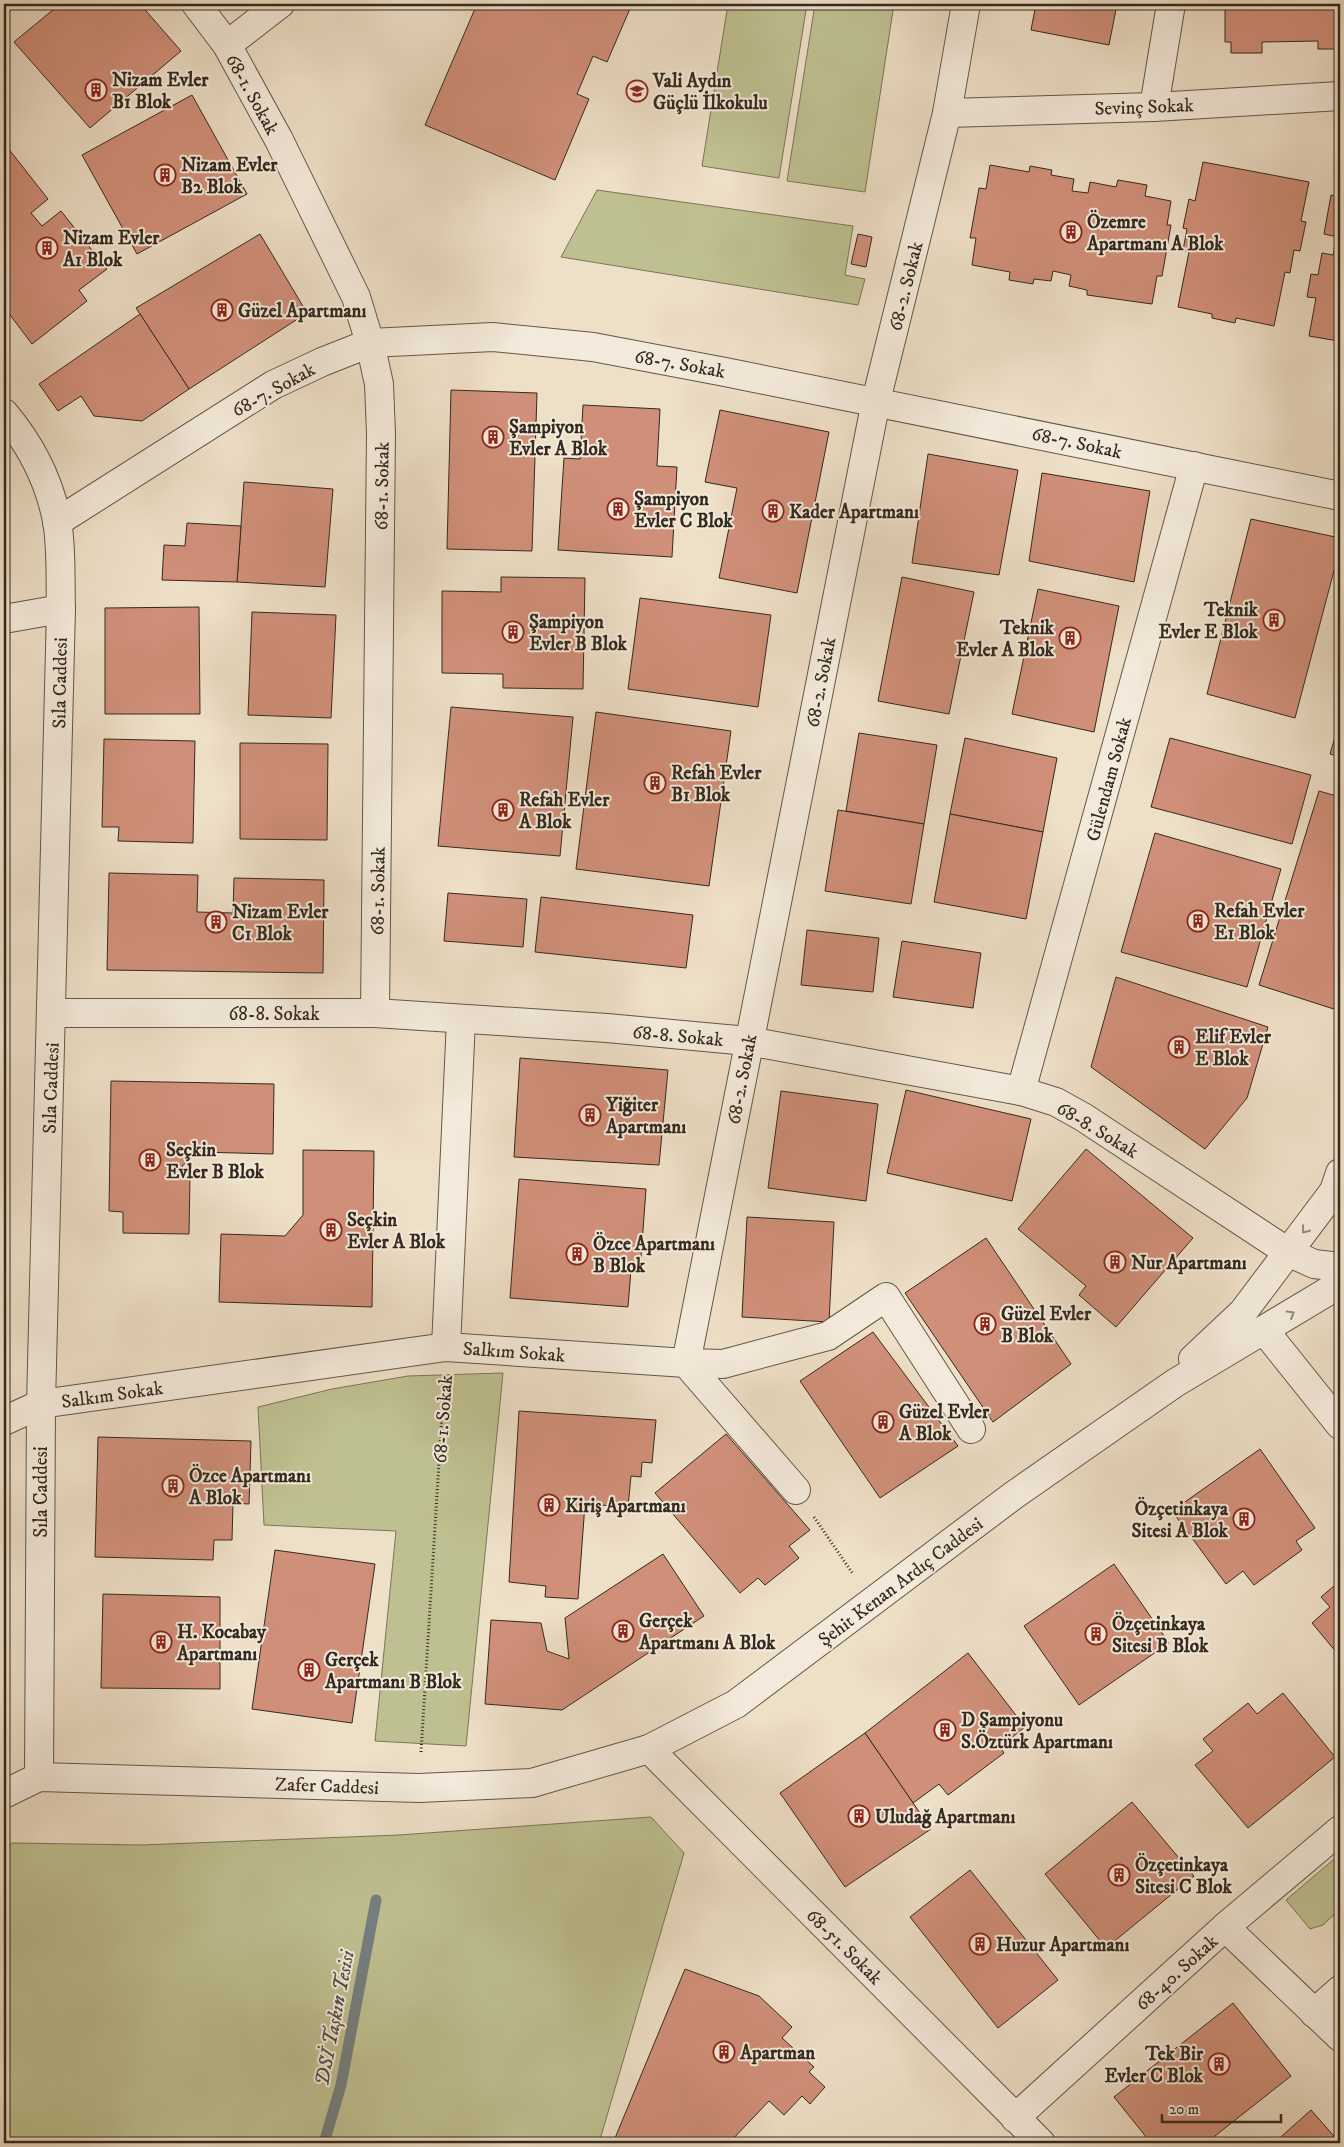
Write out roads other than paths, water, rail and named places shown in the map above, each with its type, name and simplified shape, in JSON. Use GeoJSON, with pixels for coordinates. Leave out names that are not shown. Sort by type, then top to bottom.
{"type":"FeatureCollection","features":[{"type":"Feature","properties":{"kind":"street","name":"68-1. Sokak"},"geometry":{"type":"LineString","coordinates":[[196,4],[227,45],[279,140],[335,252],[356,297],[370,343],[379,384],[382,434],[376,1013]]}},
{"type":"Feature","properties":{"kind":"street"},"geometry":{"type":"LineString","coordinates":[[227,45],[280,4]]}},
{"type":"Feature","properties":{"kind":"street","name":"68-2. Sokak"},"geometry":{"type":"LineString","coordinates":[[686,1362],[876,401],[947,113],[966,4]]}},
{"type":"Feature","properties":{"kind":"street"},"geometry":{"type":"LineString","coordinates":[[1154,107],[1171,4]]}},
{"type":"Feature","properties":{"kind":"street","name":"Sevinç Sokak"},"geometry":{"type":"LineString","coordinates":[[947,113],[1154,107],[1340,96]]}},
{"type":"Feature","properties":{"kind":"street","name":"68-7. Sokak"},"geometry":{"type":"LineString","coordinates":[[57,522],[273,385],[322,362],[370,343],[493,337],[593,347],[876,401],[1340,496]]}},
{"type":"Feature","properties":{"kind":"street","name":"Sıla Caddesi"},"geometry":{"type":"LineString","coordinates":[[4,413],[32,449],[42,468],[57,522],[61,609],[41,1404],[40,1777]]}},
{"type":"Feature","properties":{"kind":"street","name":"Gülendam Sokak"},"geometry":{"type":"LineString","coordinates":[[1021,1091],[1194,466]]}},
{"type":"Feature","properties":{"kind":"street"},"geometry":{"type":"LineString","coordinates":[[4,619],[61,609]]}},
{"type":"Feature","properties":{"kind":"street","name":"68-8. Sokak"},"geometry":{"type":"LineString","coordinates":[[52,1013],[376,1013],[607,1028],[748,1041],[1021,1091],[1056,1102],[1083,1117],[1288,1252],[1314,1264],[1340,1267]]}},
{"type":"Feature","properties":{"kind":"street","name":"68-1. Sokak"},"geometry":{"type":"LineString","coordinates":[[446,1347],[461,1020]]}},
{"type":"Feature","properties":{"kind":"street","name":"Şehit Kenan Ardıç Caddesi"},"geometry":{"type":"LineString","coordinates":[[1146,1404],[1243,1312],[1338,1183]]}},
{"type":"Feature","properties":{"kind":"street","name":"Şehit Kenan Ardıç Caddesi"},"geometry":{"type":"LineString","coordinates":[[649,1749],[736,1704],[1014,1496],[1175,1383],[1340,1284]]}},
{"type":"Feature","properties":{"kind":"street","name":"Salkım Sokak"},"geometry":{"type":"LineString","coordinates":[[4,1421],[41,1404],[446,1347],[723,1364],[828,1336],[886,1297],[971,1429]]}},
{"type":"Feature","properties":{"kind":"street"},"geometry":{"type":"LineString","coordinates":[[1264,1330],[1340,1425]]}},
{"type":"Feature","properties":{"kind":"street"},"geometry":{"type":"LineString","coordinates":[[686,1362],[796,1490]]}},
{"type":"Feature","properties":{"kind":"street","name":"Zafer Caddesi"},"geometry":{"type":"LineString","coordinates":[[4,1794],[40,1777],[419,1788],[532,1783],[649,1749]]}},
{"type":"Feature","properties":{"kind":"street","name":"68-51. Sokak"},"geometry":{"type":"LineString","coordinates":[[649,1749],[1041,2143]]}},
{"type":"Feature","properties":{"kind":"street","name":"68-40. Sokak"},"geometry":{"type":"LineString","coordinates":[[1015,2118],[1225,1927],[1340,1830]]}},
{"type":"Feature","properties":{"kind":"street"},"geometry":{"type":"LineString","coordinates":[[1225,1927],[1340,2037]]}},
{"type":"Feature","properties":{"kind":"street"},"geometry":{"type":"LineString","coordinates":[[1314,2013],[1340,1990]]}},
{"type":"Feature","properties":{"kind":"waterway","name":"DSİ Taşkın Tesisi"},"geometry":{"type":"LineString","coordinates":[[324,2143],[341,2085],[376,1900]]}},
{"type":"Feature","properties":{"kind":"place","name":"Nizam Evler B1 Blok"},"geometry":{"type":"Point","coordinates":[96,90]}},
{"type":"Feature","properties":{"kind":"place","name":"Vali Aydın Güçlü İlkokulu"},"geometry":{"type":"Point","coordinates":[637,91]}},
{"type":"Feature","properties":{"kind":"place","name":"Nizam Evler B2 Blok"},"geometry":{"type":"Point","coordinates":[165,175]}},
{"type":"Feature","properties":{"kind":"place","name":"Özemre Apartmanı A Blok"},"geometry":{"type":"Point","coordinates":[1071,232]}},
{"type":"Feature","properties":{"kind":"place","name":"Nizam Evler A1 Blok"},"geometry":{"type":"Point","coordinates":[47,248]}},
{"type":"Feature","properties":{"kind":"place","name":"Güzel Apartmanı"},"geometry":{"type":"Point","coordinates":[222,310]}},
{"type":"Feature","properties":{"kind":"place","name":"Şampiyon Evler A Blok"},"geometry":{"type":"Point","coordinates":[493,437]}},
{"type":"Feature","properties":{"kind":"place","name":"Şampiyon Evler C Blok"},"geometry":{"type":"Point","coordinates":[618,509]}},
{"type":"Feature","properties":{"kind":"place","name":"Kader Apartmanı"},"geometry":{"type":"Point","coordinates":[773,511]}},
{"type":"Feature","properties":{"kind":"place","name":"Teknik Evler E Blok"},"geometry":{"type":"Point","coordinates":[1274,620]}},
{"type":"Feature","properties":{"kind":"place","name":"Şampiyon Evler B Blok"},"geometry":{"type":"Point","coordinates":[513,632]}},
{"type":"Feature","properties":{"kind":"place","name":"Teknik Evler A Blok"},"geometry":{"type":"Point","coordinates":[1070,638]}},
{"type":"Feature","properties":{"kind":"place","name":"Refah Evler B1 Blok"},"geometry":{"type":"Point","coordinates":[655,783]}},
{"type":"Feature","properties":{"kind":"place","name":"Refah Evler A Blok"},"geometry":{"type":"Point","coordinates":[503,810]}},
{"type":"Feature","properties":{"kind":"place","name":"Refah Evler E1 Blok"},"geometry":{"type":"Point","coordinates":[1198,921]}},
{"type":"Feature","properties":{"kind":"place","name":"Nizam Evler C1 Blok"},"geometry":{"type":"Point","coordinates":[216,922]}},
{"type":"Feature","properties":{"kind":"place","name":"Elif Evler E Blok"},"geometry":{"type":"Point","coordinates":[1179,1047]}},
{"type":"Feature","properties":{"kind":"place","name":"Yiğiter Apartmanı"},"geometry":{"type":"Point","coordinates":[590,1115]}},
{"type":"Feature","properties":{"kind":"place","name":"Seçkin Evler B Blok"},"geometry":{"type":"Point","coordinates":[150,1160]}},
{"type":"Feature","properties":{"kind":"place","name":"Seçkin Evler A Blok"},"geometry":{"type":"Point","coordinates":[331,1230]}},
{"type":"Feature","properties":{"kind":"place","name":"Özce Apartmanı B Blok"},"geometry":{"type":"Point","coordinates":[577,1254]}},
{"type":"Feature","properties":{"kind":"place","name":"Nur Apartmanı"},"geometry":{"type":"Point","coordinates":[1115,1262]}},
{"type":"Feature","properties":{"kind":"place","name":"Güzel Evler B Blok"},"geometry":{"type":"Point","coordinates":[985,1324]}},
{"type":"Feature","properties":{"kind":"place","name":"Güzel Evler A Blok"},"geometry":{"type":"Point","coordinates":[883,1422]}},
{"type":"Feature","properties":{"kind":"place","name":"Özce Apartmanı A Blok"},"geometry":{"type":"Point","coordinates":[173,1486]}},
{"type":"Feature","properties":{"kind":"place","name":"Kiriş Apartmanı"},"geometry":{"type":"Point","coordinates":[549,1505]}},
{"type":"Feature","properties":{"kind":"place","name":"Özçetinkaya Sitesi A Blok"},"geometry":{"type":"Point","coordinates":[1244,1519]}},
{"type":"Feature","properties":{"kind":"place","name":"Gerçek Apartmanı A Blok"},"geometry":{"type":"Point","coordinates":[623,1631]}},
{"type":"Feature","properties":{"kind":"place","name":"Özçetinkaya Sitesi B Blok"},"geometry":{"type":"Point","coordinates":[1096,1634]}},
{"type":"Feature","properties":{"kind":"place","name":"H. Kocabay Apartmanı"},"geometry":{"type":"Point","coordinates":[161,1642]}},
{"type":"Feature","properties":{"kind":"place","name":"Gerçek Apartmanı B Blok"},"geometry":{"type":"Point","coordinates":[309,1670]}},
{"type":"Feature","properties":{"kind":"place","name":"D Şampiyonu S.Öztürk Apartmanı"},"geometry":{"type":"Point","coordinates":[945,1730]}},
{"type":"Feature","properties":{"kind":"place","name":"Uludağ Apartmanı"},"geometry":{"type":"Point","coordinates":[859,1816]}},
{"type":"Feature","properties":{"kind":"place","name":"Özçetinkaya Sitesi C Blok"},"geometry":{"type":"Point","coordinates":[1119,1875]}},
{"type":"Feature","properties":{"kind":"place","name":"Huzur Apartmanı"},"geometry":{"type":"Point","coordinates":[980,1944]}},
{"type":"Feature","properties":{"kind":"place","name":"Apartman"},"geometry":{"type":"Point","coordinates":[724,2052]}},
{"type":"Feature","properties":{"kind":"place","name":"Tek Bir Evler C Blok"},"geometry":{"type":"Point","coordinates":[1219,2064]}}]}
